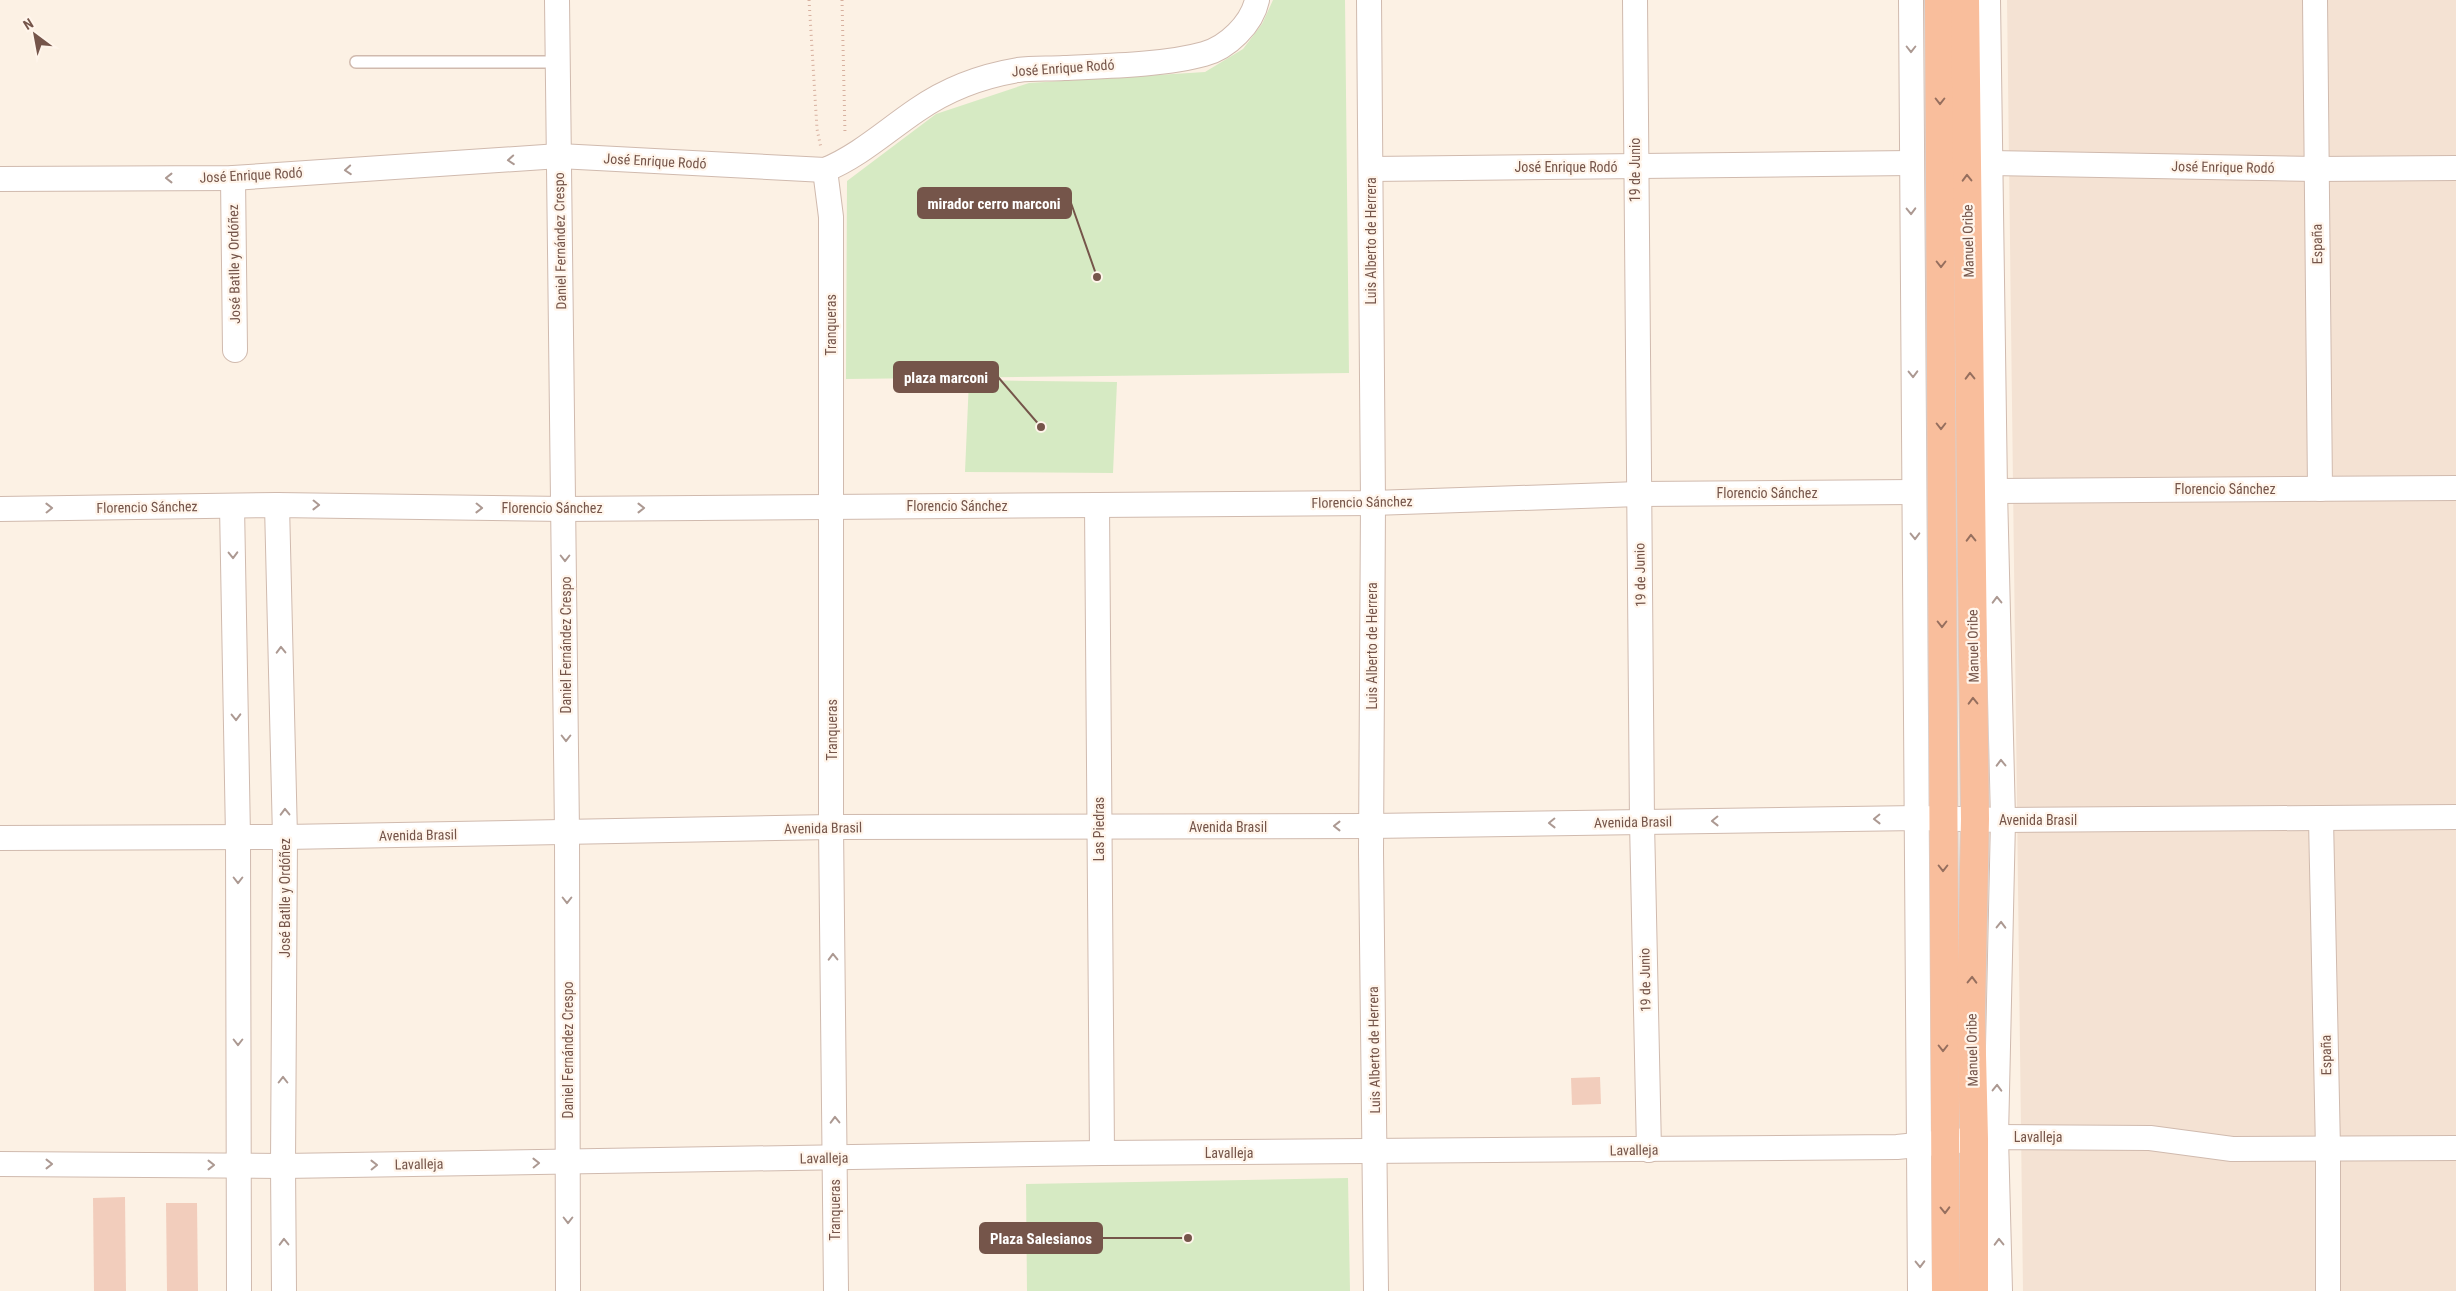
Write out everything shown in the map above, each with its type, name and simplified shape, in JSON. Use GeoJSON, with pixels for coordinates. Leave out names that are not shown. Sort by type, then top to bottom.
{"type":"FeatureCollection","features":[{"type":"Feature","properties":{"kind":"highway","name":"Manuel Oribe"},"geometry":{"type":"LineString","coordinates":[[1940,0],[1931,818],[1943,1013],[1931,1144],[1946,1291]]}},
{"type":"Feature","properties":{"kind":"highway","name":"Manuel Oribe"},"geometry":{"type":"LineString","coordinates":[[1965,0],[1975,820],[1971,1013],[1985,1138],[1974,1291]]}},
{"type":"Feature","properties":{"kind":"street","name":"Daniel Fernández Crespo"},"geometry":{"type":"LineString","coordinates":[[557,0],[567,833],[568,1291]]}},
{"type":"Feature","properties":{"kind":"street","name":"José Enrique Rodó"},"geometry":{"type":"LineString","coordinates":[[0,179],[233,178],[559,156],[836,166],[918,109],[948,91],[981,78],[1020,70],[1161,61],[1204,54],[1224,45],[1245,26],[1257,0]]}},
{"type":"Feature","properties":{"kind":"street","name":"Luis Alberto de Herrera"},"geometry":{"type":"LineString","coordinates":[[1370,0],[1373,503],[1371,826],[1376,1291]]}},
{"type":"Feature","properties":{"kind":"street","name":"19 de Junio"},"geometry":{"type":"LineString","coordinates":[[1635,0],[1642,822],[1648,1150]]}},
{"type":"Feature","properties":{"kind":"street","name":"Manuel Oribe"},"geometry":{"type":"LineString","coordinates":[[1911,0],[1910,163],[1914,492],[1931,818],[1931,1144],[1920,1291]]}},
{"type":"Feature","properties":{"kind":"street"},"geometry":{"type":"LineString","coordinates":[[1988,0],[1994,491],[2003,820],[1985,1138],[2000,1291]]}},
{"type":"Feature","properties":{"kind":"street","name":"España"},"geometry":{"type":"LineString","coordinates":[[2315,0],[2320,489]]}},
{"type":"Feature","properties":{"kind":"street","name":"José Enrique Rodó"},"geometry":{"type":"LineString","coordinates":[[1990,162],[2316,169],[2456,168]]}},
{"type":"Feature","properties":{"kind":"street","name":"José Enrique Rodó"},"geometry":{"type":"LineString","coordinates":[[1371,169],[1910,163]]}},
{"type":"Feature","properties":{"kind":"street","name":"Tranqueras"},"geometry":{"type":"LineString","coordinates":[[836,166],[830,196],[832,507],[831,827],[836,1291]]}},
{"type":"Feature","properties":{"kind":"street","name":"José Batlle y Ordóñez"},"geometry":{"type":"LineString","coordinates":[[233,178],[236,350]]}},
{"type":"Feature","properties":{"kind":"street","name":"Florencio Sánchez"},"geometry":{"type":"LineString","coordinates":[[1994,491],[2456,488]]}},
{"type":"Feature","properties":{"kind":"street","name":"Florencio Sánchez"},"geometry":{"type":"LineString","coordinates":[[0,509],[277,505],[564,509],[1373,503],[1639,494],[1914,492]]}},
{"type":"Feature","properties":{"kind":"street","name":"José Batlle y Ordóñez"},"geometry":{"type":"LineString","coordinates":[[277,505],[286,837],[283,1166],[284,1291]]}},
{"type":"Feature","properties":{"kind":"street","name":"Las Piedras"},"geometry":{"type":"LineString","coordinates":[[1097,505],[1102,1154]]}},
{"type":"Feature","properties":{"kind":"street"},"geometry":{"type":"LineString","coordinates":[[232,506],[238,837],[239,1291]]}},
{"type":"Feature","properties":{"kind":"street","name":"Avenida Brasil"},"geometry":{"type":"LineString","coordinates":[[0,838],[286,837],[831,827],[1099,828],[1931,818],[2003,820],[2456,817]]}},
{"type":"Feature","properties":{"kind":"street","name":"España"},"geometry":{"type":"LineString","coordinates":[[2321,818],[2328,1149],[2328,1291]]}},
{"type":"Feature","properties":{"kind":"street"},"geometry":{"type":"LineString","coordinates":[[1943,1013],[1971,1013]]}},
{"type":"Feature","properties":{"kind":"street","name":"Lavalleja"},"geometry":{"type":"LineString","coordinates":[[0,1164],[283,1166],[1102,1154],[1896,1147],[1985,1138],[2150,1138],[2232,1148],[2456,1148]]}},
{"type":"Feature","properties":{"kind":"lane"},"geometry":{"type":"LineString","coordinates":[[356,62],[557,62]]}},
{"type":"Feature","properties":{"kind":"path"},"geometry":{"type":"LineString","coordinates":[[809,0],[817,129],[836,166]]}},
{"type":"Feature","properties":{"kind":"path"},"geometry":{"type":"LineString","coordinates":[[836,166],[842,0]]}},
{"type":"Feature","properties":{"kind":"shaded area"},"geometry":{"type":"Polygon","coordinates":[[[2007,0],[2456,0],[2456,1291],[2023,1291],[2007,0]]]}},
{"type":"Feature","properties":{"kind":"green space"},"geometry":{"type":"Polygon","coordinates":[[[1273,0],[1345,0],[1349,373],[846,379],[847,181],[936,114],[1029,83],[1205,72],[1243,49],[1262,24],[1273,0]]]}},
{"type":"Feature","properties":{"kind":"green space"},"geometry":{"type":"Polygon","coordinates":[[[969,380],[1117,382],[1113,473],[965,472],[969,380]]]}},
{"type":"Feature","properties":{"kind":"green space"},"geometry":{"type":"Polygon","coordinates":[[[1348,1178],[1350,1291],[1027,1291],[1026,1184],[1348,1178]]]}},
{"type":"Feature","properties":{"kind":"building"},"geometry":{"type":"Polygon","coordinates":[[[1600,1077],[1601,1104],[1572,1105],[1571,1078],[1600,1077]]]}},
{"type":"Feature","properties":{"kind":"building"},"geometry":{"type":"Polygon","coordinates":[[[125,1197],[126,1291],[94,1291],[93,1198],[125,1197]]]}},
{"type":"Feature","properties":{"kind":"building"},"geometry":{"type":"Polygon","coordinates":[[[166,1203],[197,1203],[198,1291],[167,1291],[166,1203]]]}},
{"type":"Feature","properties":{"kind":"place","name":"mirador cerro marconi"},"geometry":{"type":"Point","coordinates":[1097,277]}},
{"type":"Feature","properties":{"kind":"place","name":"plaza marconi"},"geometry":{"type":"Point","coordinates":[1041,427]}},
{"type":"Feature","properties":{"kind":"place","name":"Plaza Salesianos"},"geometry":{"type":"Point","coordinates":[1188,1238]}}]}
